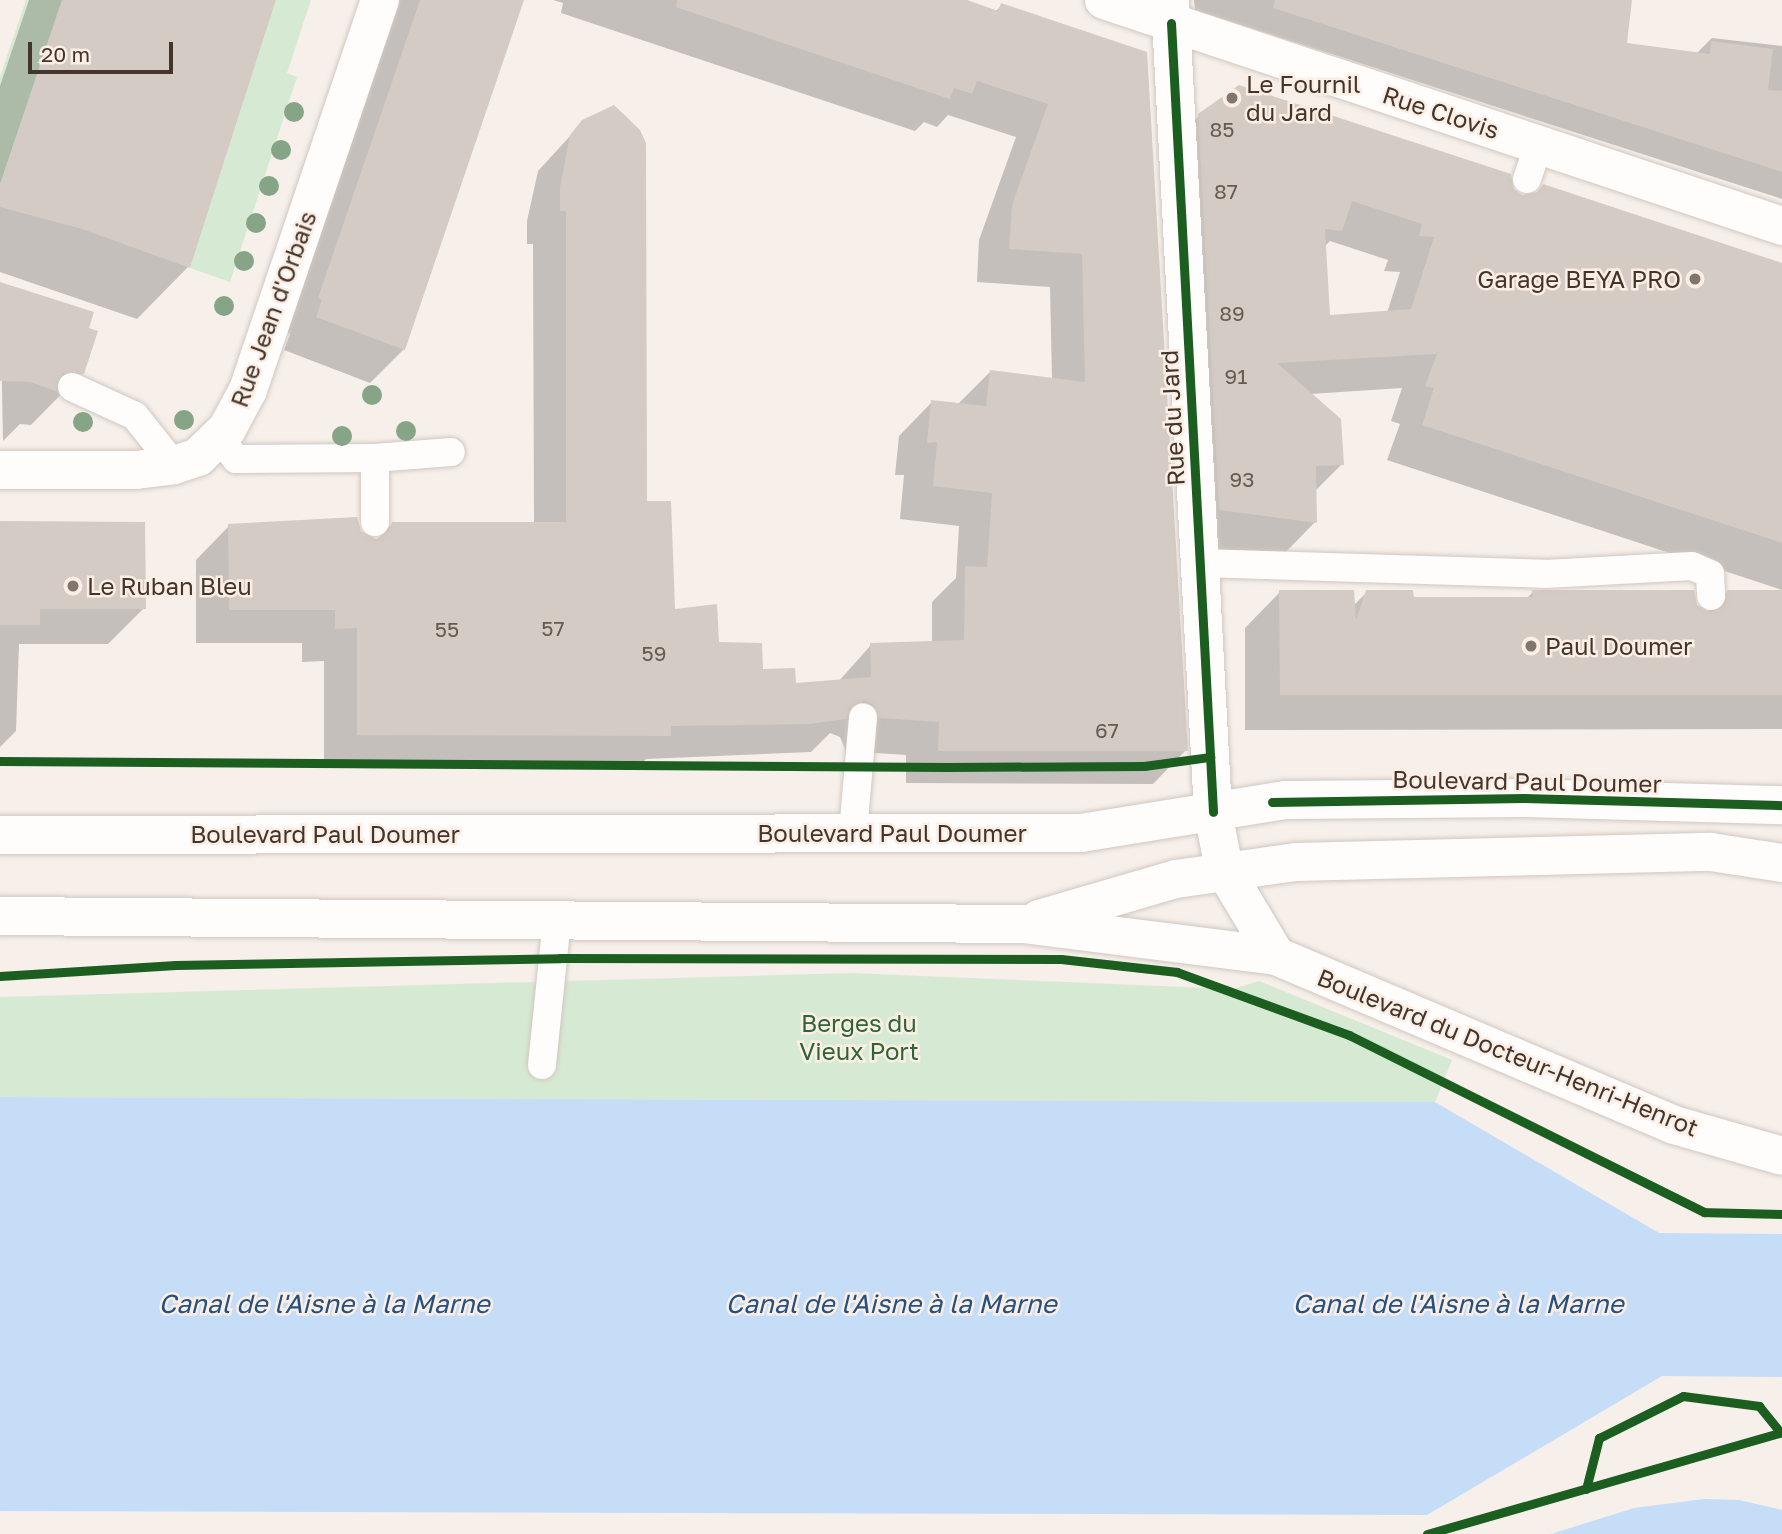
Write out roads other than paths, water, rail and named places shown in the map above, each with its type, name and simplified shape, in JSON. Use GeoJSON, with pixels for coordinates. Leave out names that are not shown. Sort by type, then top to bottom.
{"type":"FeatureCollection","features":[{"type":"Feature","properties":{"kind":"main road","name":"Rue Jean d'Orbais"},"geometry":{"type":"LineString","coordinates":[[0,470],[136,470],[174,465],[198,457],[219,437],[248,390],[380,0]]}},
{"type":"Feature","properties":{"kind":"main road","name":"Rue Clovis"},"geometry":{"type":"LineString","coordinates":[[1104,0],[1170,11],[1533,162],[1782,226]]}},
{"type":"Feature","properties":{"kind":"main road","name":"Rue du Jard"},"geometry":{"type":"LineString","coordinates":[[1170,11],[1213,812],[1224,869],[1276,956]]}},
{"type":"Feature","properties":{"kind":"main road","name":"Boulevard Paul Doumer"},"geometry":{"type":"LineString","coordinates":[[0,835],[853,832],[1081,834],[1285,800],[1524,798],[1782,805]]}},
{"type":"Feature","properties":{"kind":"main road"},"geometry":{"type":"LineString","coordinates":[[1023,924],[1224,869],[1296,862],[1711,852],[1782,863]]}},
{"type":"Feature","properties":{"kind":"main road"},"geometry":{"type":"LineString","coordinates":[[0,916],[1023,924],[1276,956]]}},
{"type":"Feature","properties":{"kind":"main road","name":"Boulevard du Docteur-Henri-Henrot"},"geometry":{"type":"LineString","coordinates":[[1276,956],[1674,1125],[1782,1156]]}},
{"type":"Feature","properties":{"kind":"lane"},"geometry":{"type":"LineString","coordinates":[[72,387],[135,416],[174,465]]}},
{"type":"Feature","properties":{"kind":"lane"},"geometry":{"type":"LineString","coordinates":[[219,437],[236,459],[375,458],[451,452]]}},
{"type":"Feature","properties":{"kind":"lane"},"geometry":{"type":"LineString","coordinates":[[375,458],[375,522]]}},
{"type":"Feature","properties":{"kind":"lane"},"geometry":{"type":"LineString","coordinates":[[1200,563],[1545,574],[1692,565],[1710,574],[1711,596]]}},
{"type":"Feature","properties":{"kind":"lane"},"geometry":{"type":"LineString","coordinates":[[853,832],[863,717]]}},
{"type":"Feature","properties":{"kind":"lane"},"geometry":{"type":"LineString","coordinates":[[542,1065],[557,921]]}},
{"type":"Feature","properties":{"kind":"water","name":"Canal de l'Aisne à la Marne"},"geometry":{"type":"Polygon","coordinates":[[[0,1097],[1435,1102],[1659,1233],[1782,1234],[1782,1377],[1662,1376],[1427,1515],[0,1511],[0,1097]]]}},
{"type":"Feature","properties":{"kind":"water"},"geometry":{"type":"Polygon","coordinates":[[[1704,1499],[1739,1500],[1782,1510],[1782,1534],[1551,1534],[1634,1508],[1704,1499]]]}},
{"type":"Feature","properties":{"kind":"place","name":"Le Fournil du Jard"},"geometry":{"type":"Point","coordinates":[1232,98]}},
{"type":"Feature","properties":{"kind":"place","name":"Garage BEYA PRO"},"geometry":{"type":"Point","coordinates":[1695,279]}},
{"type":"Feature","properties":{"kind":"place","name":"Le Ruban Bleu"},"geometry":{"type":"Point","coordinates":[73,586]}},
{"type":"Feature","properties":{"kind":"place","name":"Paul Doumer"},"geometry":{"type":"Point","coordinates":[1531,646]}},
{"type":"Feature","properties":{"kind":"park label","name":"Berges du Vieux Port"},"geometry":{"type":"Point","coordinates":[859,1037]}}]}
